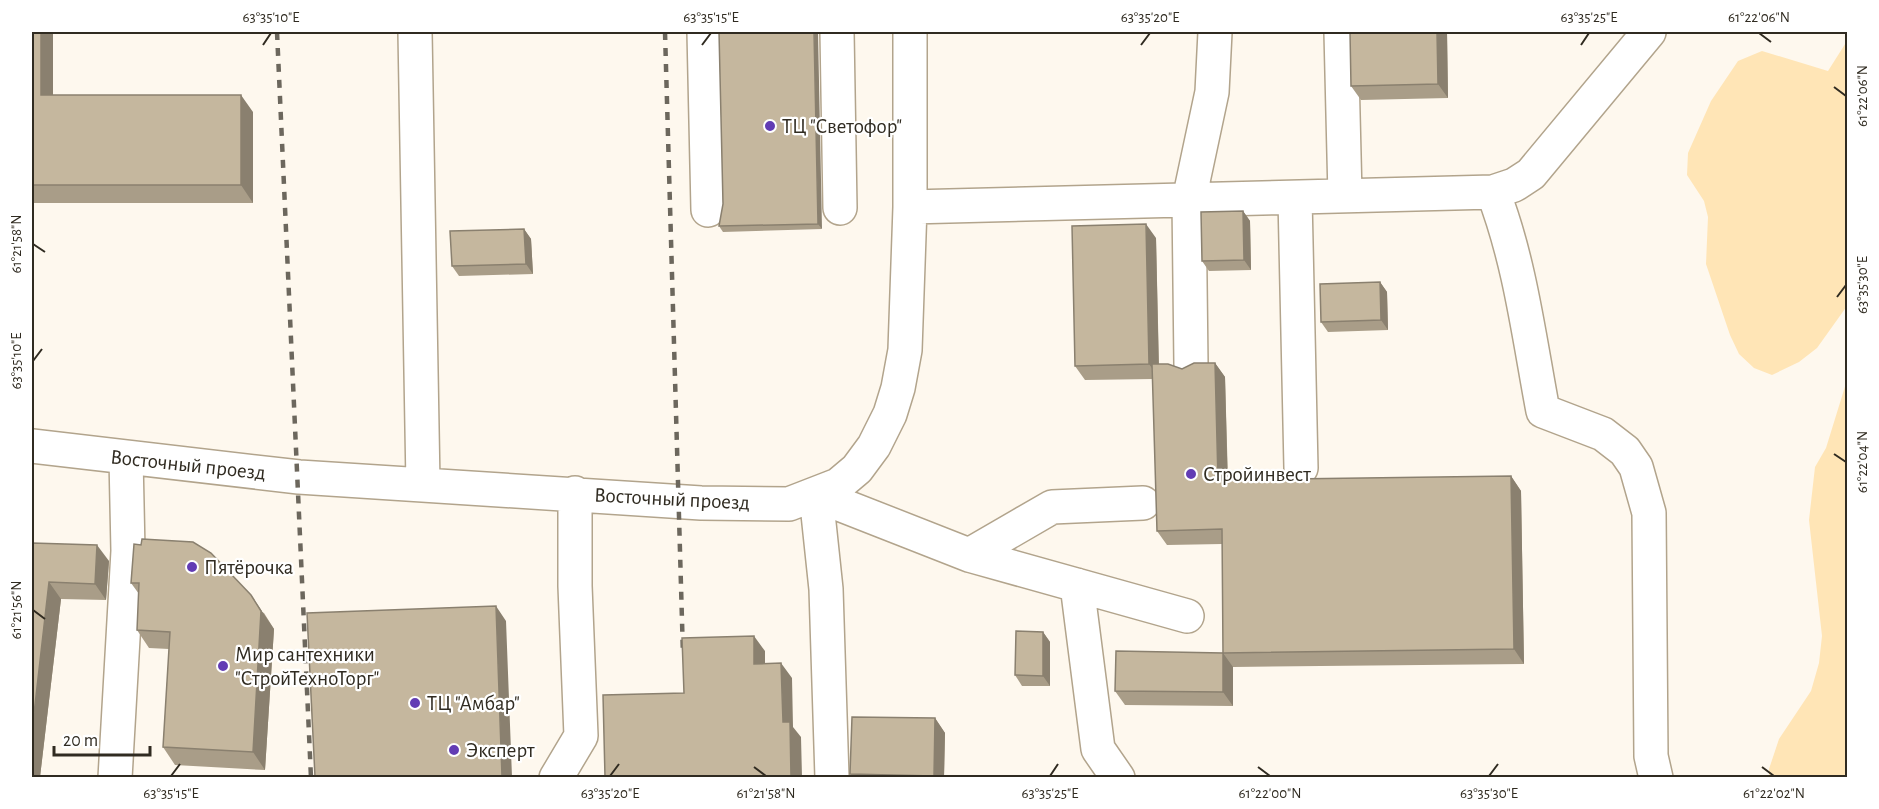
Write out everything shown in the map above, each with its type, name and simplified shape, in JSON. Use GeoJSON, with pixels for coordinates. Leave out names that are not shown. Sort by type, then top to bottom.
{"type":"FeatureCollection","features":[{"type":"Feature","properties":{"kind":"street"},"geometry":{"type":"LineString","coordinates":[[415,32],[423,484]]}},
{"type":"Feature","properties":{"kind":"street"},"geometry":{"type":"LineString","coordinates":[[704,32],[708,210]]}},
{"type":"Feature","properties":{"kind":"street"},"geometry":{"type":"LineString","coordinates":[[837,32],[840,208]]}},
{"type":"Feature","properties":{"kind":"street","name":"Восточный проезд"},"geometry":{"type":"LineString","coordinates":[[32,446],[299,477],[745,505],[789,504],[838,485],[857,469],[874,446],[890,414],[905,350],[910,207],[910,32]]}},
{"type":"Feature","properties":{"kind":"street"},"geometry":{"type":"LineString","coordinates":[[1191,365],[1189,200],[1212,93],[1215,32]]}},
{"type":"Feature","properties":{"kind":"street"},"geometry":{"type":"LineString","coordinates":[[1341,32],[1345,196]]}},
{"type":"Feature","properties":{"kind":"street"},"geometry":{"type":"LineString","coordinates":[[910,207],[1493,192],[1514,185],[1532,174],[1649,32]]}},
{"type":"Feature","properties":{"kind":"street"},"geometry":{"type":"LineString","coordinates":[[1493,192],[1508,230],[1517,266],[1543,411],[1603,435],[1625,451],[1636,467],[1650,513],[1651,756],[1656,777]]}},
{"type":"Feature","properties":{"kind":"street"},"geometry":{"type":"LineString","coordinates":[[1295,198],[1301,468]]}},
{"type":"Feature","properties":{"kind":"street"},"geometry":{"type":"LineString","coordinates":[[115,777],[128,551],[126,458]]}},
{"type":"Feature","properties":{"kind":"street"},"geometry":{"type":"LineString","coordinates":[[556,777],[581,736],[574,494]]}},
{"type":"Feature","properties":{"kind":"street"},"geometry":{"type":"LineString","coordinates":[[832,777],[826,589],[816,495],[900,530],[969,555],[1187,616]]}},
{"type":"Feature","properties":{"kind":"street"},"geometry":{"type":"LineString","coordinates":[[969,555],[1052,507],[1143,503]]}},
{"type":"Feature","properties":{"kind":"street"},"geometry":{"type":"LineString","coordinates":[[1077,585],[1098,749],[1118,777]]}},
{"type":"Feature","properties":{"kind":"shaded area"},"geometry":{"type":"Polygon","coordinates":[[[1847,41],[1847,306],[1817,348],[1799,362],[1772,375],[1754,368],[1739,354],[1730,335],[1706,264],[1708,217],[1704,201],[1687,175],[1688,153],[1711,101],[1738,61],[1762,51],[1828,71],[1847,41]]]}},
{"type":"Feature","properties":{"kind":"shaded area"},"geometry":{"type":"Polygon","coordinates":[[[1847,380],[1847,777],[1769,777],[1769,769],[1779,739],[1811,691],[1819,663],[1822,636],[1809,520],[1815,467],[1826,448],[1847,380]]]}},
{"type":"Feature","properties":{"kind":"building"},"geometry":{"type":"Polygon","coordinates":[[[32,32],[41,32],[41,95],[241,95],[241,185],[32,185],[32,32]]]}},
{"type":"Feature","properties":{"kind":"building","name":"ТЦ \"Светофор\""},"geometry":{"type":"Polygon","coordinates":[[[719,32],[814,32],[818,224],[719,226],[723,204],[719,32]]]}},
{"type":"Feature","properties":{"kind":"building"},"geometry":{"type":"Polygon","coordinates":[[[1350,32],[1437,32],[1438,84],[1351,86],[1350,32]]]}},
{"type":"Feature","properties":{"kind":"building"},"geometry":{"type":"Polygon","coordinates":[[[1243,211],[1244,260],[1202,261],[1201,212],[1243,211]]]}},
{"type":"Feature","properties":{"kind":"building"},"geometry":{"type":"Polygon","coordinates":[[[1146,224],[1149,364],[1075,366],[1072,226],[1146,224]]]}},
{"type":"Feature","properties":{"kind":"building"},"geometry":{"type":"Polygon","coordinates":[[[524,229],[526,264],[452,266],[450,231],[524,229]]]}},
{"type":"Feature","properties":{"kind":"building"},"geometry":{"type":"Polygon","coordinates":[[[1380,282],[1381,320],[1321,322],[1320,284],[1380,282]]]}},
{"type":"Feature","properties":{"kind":"building"},"geometry":{"type":"Polygon","coordinates":[[[1194,363],[1215,363],[1218,480],[1511,476],[1514,649],[1223,653],[1222,529],[1157,531],[1152,364],[1168,364],[1182,369],[1194,363]]]}},
{"type":"Feature","properties":{"kind":"building"},"geometry":{"type":"Polygon","coordinates":[[[142,539],[193,542],[211,553],[251,595],[261,611],[253,752],[163,747],[170,632],[137,630],[139,583],[131,583],[134,544],[141,545],[142,539]]]}},
{"type":"Feature","properties":{"kind":"building"},"geometry":{"type":"Polygon","coordinates":[[[32,543],[97,545],[95,584],[49,582],[32,731],[32,543]]]}},
{"type":"Feature","properties":{"kind":"building","name":"ТЦ \"Амбар\""},"geometry":{"type":"Polygon","coordinates":[[[496,606],[502,777],[315,777],[307,613],[496,606]]]}},
{"type":"Feature","properties":{"kind":"building"},"geometry":{"type":"Polygon","coordinates":[[[1016,631],[1043,632],[1043,676],[1015,675],[1016,631]]]}},
{"type":"Feature","properties":{"kind":"building"},"geometry":{"type":"Polygon","coordinates":[[[754,636],[754,664],[781,663],[783,722],[790,722],[791,777],[605,777],[603,695],[684,693],[682,638],[754,636]]]}},
{"type":"Feature","properties":{"kind":"building"},"geometry":{"type":"Polygon","coordinates":[[[1116,651],[1223,653],[1223,692],[1115,691],[1116,651]]]}},
{"type":"Feature","properties":{"kind":"building"},"geometry":{"type":"Polygon","coordinates":[[[852,717],[935,718],[934,776],[850,774],[852,717]]]}},
{"type":"Feature","properties":{"kind":"railway"},"geometry":{"type":"LineString","coordinates":[[277,32],[311,778]]}},
{"type":"Feature","properties":{"kind":"railway"},"geometry":{"type":"LineString","coordinates":[[665,32],[683,655]]}},
{"type":"Feature","properties":{"kind":"place","name":"ТЦ \"Светофор\""},"geometry":{"type":"Point","coordinates":[770,126]}},
{"type":"Feature","properties":{"kind":"place","name":"Стройинвест"},"geometry":{"type":"Point","coordinates":[1191,474]}},
{"type":"Feature","properties":{"kind":"place","name":"Пятёрочка"},"geometry":{"type":"Point","coordinates":[192,567]}},
{"type":"Feature","properties":{"kind":"place","name":"Мир сантехники \"СтройТехноТорг\""},"geometry":{"type":"Point","coordinates":[223,666]}},
{"type":"Feature","properties":{"kind":"place","name":"ТЦ \"Амбар\""},"geometry":{"type":"Point","coordinates":[415,703]}},
{"type":"Feature","properties":{"kind":"place","name":"Эксперт"},"geometry":{"type":"Point","coordinates":[454,750]}}]}
